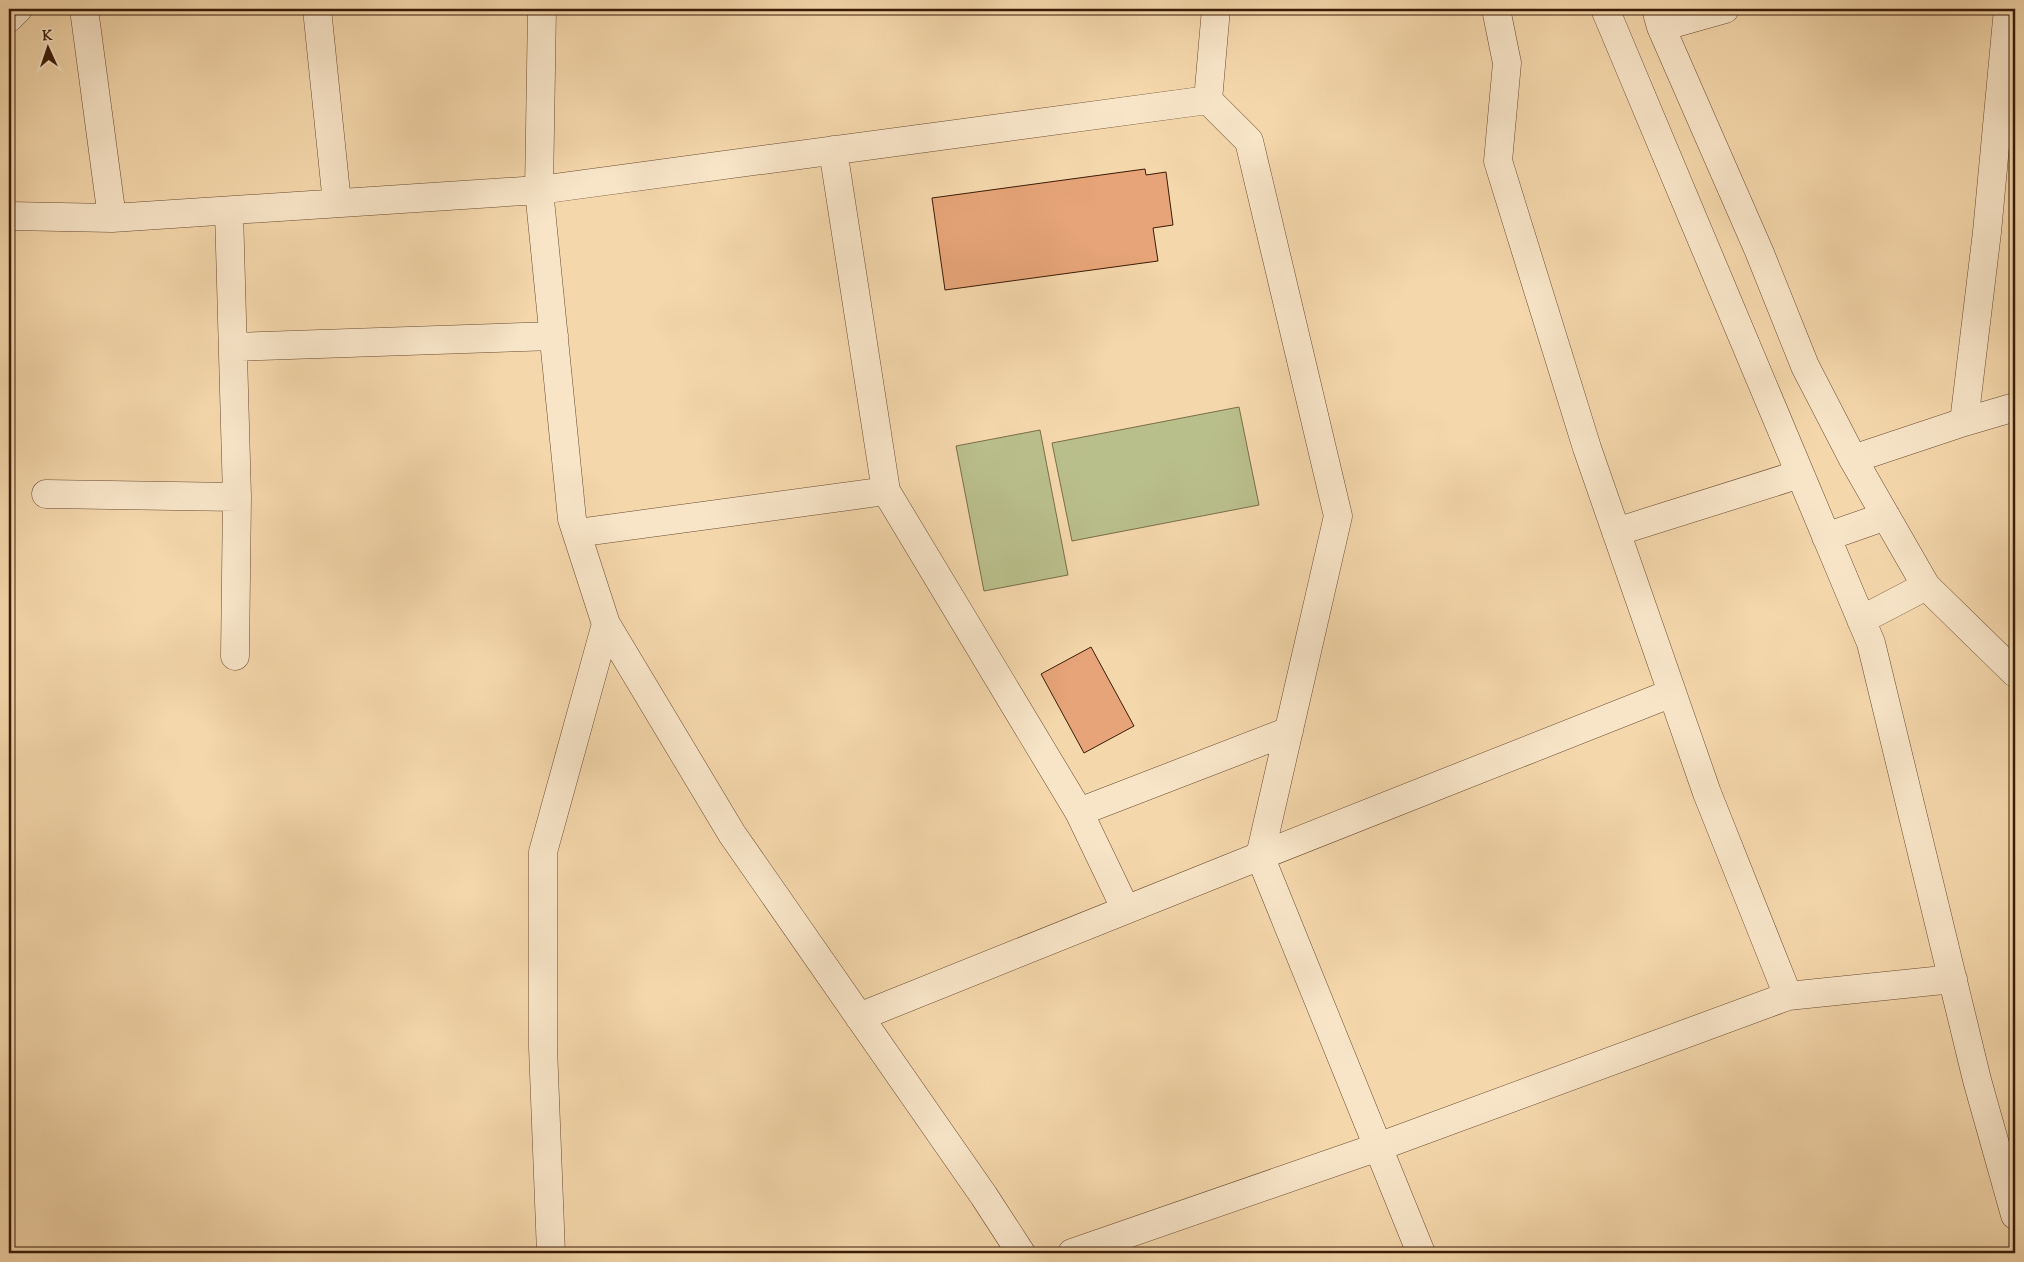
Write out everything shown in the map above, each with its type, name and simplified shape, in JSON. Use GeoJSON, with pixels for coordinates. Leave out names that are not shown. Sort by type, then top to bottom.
{"type":"FeatureCollection","features":[{"type":"Feature","properties":{"kind":"street"},"geometry":{"type":"LineString","coordinates":[[9,18],[18,9]]}},
{"type":"Feature","properties":{"kind":"street"},"geometry":{"type":"LineString","coordinates":[[84,9],[112,218]]}},
{"type":"Feature","properties":{"kind":"street"},"geometry":{"type":"LineString","coordinates":[[316,9],[337,203]]}},
{"type":"Feature","properties":{"kind":"street"},"geometry":{"type":"LineString","coordinates":[[542,9],[539,190],[572,519],[606,624],[732,834],[984,1196],[1021,1253]]}},
{"type":"Feature","properties":{"kind":"street"},"geometry":{"type":"LineString","coordinates":[[1208,100],[1216,9]]}},
{"type":"Feature","properties":{"kind":"street"},"geometry":{"type":"LineString","coordinates":[[1496,9],[1507,63],[1498,161],[1587,448],[1616,532],[1707,793],[1788,996]]}},
{"type":"Feature","properties":{"kind":"street"},"geometry":{"type":"LineString","coordinates":[[1605,9],[1871,643],[1977,1080],[2015,1215]]}},
{"type":"Feature","properties":{"kind":"street"},"geometry":{"type":"LineString","coordinates":[[1725,9],[1658,18],[1759,251],[1805,366],[1853,459],[1926,586],[2015,673]]}},
{"type":"Feature","properties":{"kind":"street"},"geometry":{"type":"LineString","coordinates":[[1964,422],[1987,232],[2008,9]]}},
{"type":"Feature","properties":{"kind":"street"},"geometry":{"type":"LineString","coordinates":[[9,216],[112,218],[539,190],[1208,100]]}},
{"type":"Feature","properties":{"kind":"street"},"geometry":{"type":"LineString","coordinates":[[1208,100],[1249,141],[1338,516],[1260,856],[1420,1253]]}},
{"type":"Feature","properties":{"kind":"street"},"geometry":{"type":"LineString","coordinates":[[833,150],[886,491],[1079,812],[1126,910]]}},
{"type":"Feature","properties":{"kind":"street"},"geometry":{"type":"LineString","coordinates":[[229,211],[237,497],[235,656]]}},
{"type":"Feature","properties":{"kind":"street"},"geometry":{"type":"LineString","coordinates":[[234,347],[554,336]]}},
{"type":"Feature","properties":{"kind":"street"},"geometry":{"type":"LineString","coordinates":[[1853,459],[2015,407]]}},
{"type":"Feature","properties":{"kind":"street"},"geometry":{"type":"LineString","coordinates":[[1616,532],[1800,474]]}},
{"type":"Feature","properties":{"kind":"street"},"geometry":{"type":"LineString","coordinates":[[577,533],[886,491]]}},
{"type":"Feature","properties":{"kind":"street"},"geometry":{"type":"LineString","coordinates":[[46,494],[237,497]]}},
{"type":"Feature","properties":{"kind":"street"},"geometry":{"type":"LineString","coordinates":[[1826,537],[1886,516]]}},
{"type":"Feature","properties":{"kind":"street"},"geometry":{"type":"LineString","coordinates":[[1861,620],[1926,586]]}},
{"type":"Feature","properties":{"kind":"street"},"geometry":{"type":"LineString","coordinates":[[551,1253],[544,1046],[543,852],[606,624]]}},
{"type":"Feature","properties":{"kind":"street"},"geometry":{"type":"LineString","coordinates":[[859,1017],[1672,693]]}},
{"type":"Feature","properties":{"kind":"street"},"geometry":{"type":"LineString","coordinates":[[1079,812],[1289,731]]}},
{"type":"Feature","properties":{"kind":"street"},"geometry":{"type":"LineString","coordinates":[[1072,1253],[1378,1147],[1788,996],[1953,979]]}},
{"type":"Feature","properties":{"kind":"green space"},"geometry":{"type":"Polygon","coordinates":[[[1239,407],[1259,505],[1072,541],[1052,443],[1239,407]]]}},
{"type":"Feature","properties":{"kind":"green space"},"geometry":{"type":"Polygon","coordinates":[[[1040,430],[1068,575],[984,591],[956,446],[1040,430]]]}},
{"type":"Feature","properties":{"kind":"building"},"geometry":{"type":"Polygon","coordinates":[[[1145,169],[1146,175],[1166,172],[1173,225],[1153,228],[1158,261],[945,290],[932,198],[1145,169]]]}},
{"type":"Feature","properties":{"kind":"building"},"geometry":{"type":"Polygon","coordinates":[[[1091,647],[1134,726],[1084,753],[1041,674],[1091,647]]]}}]}
